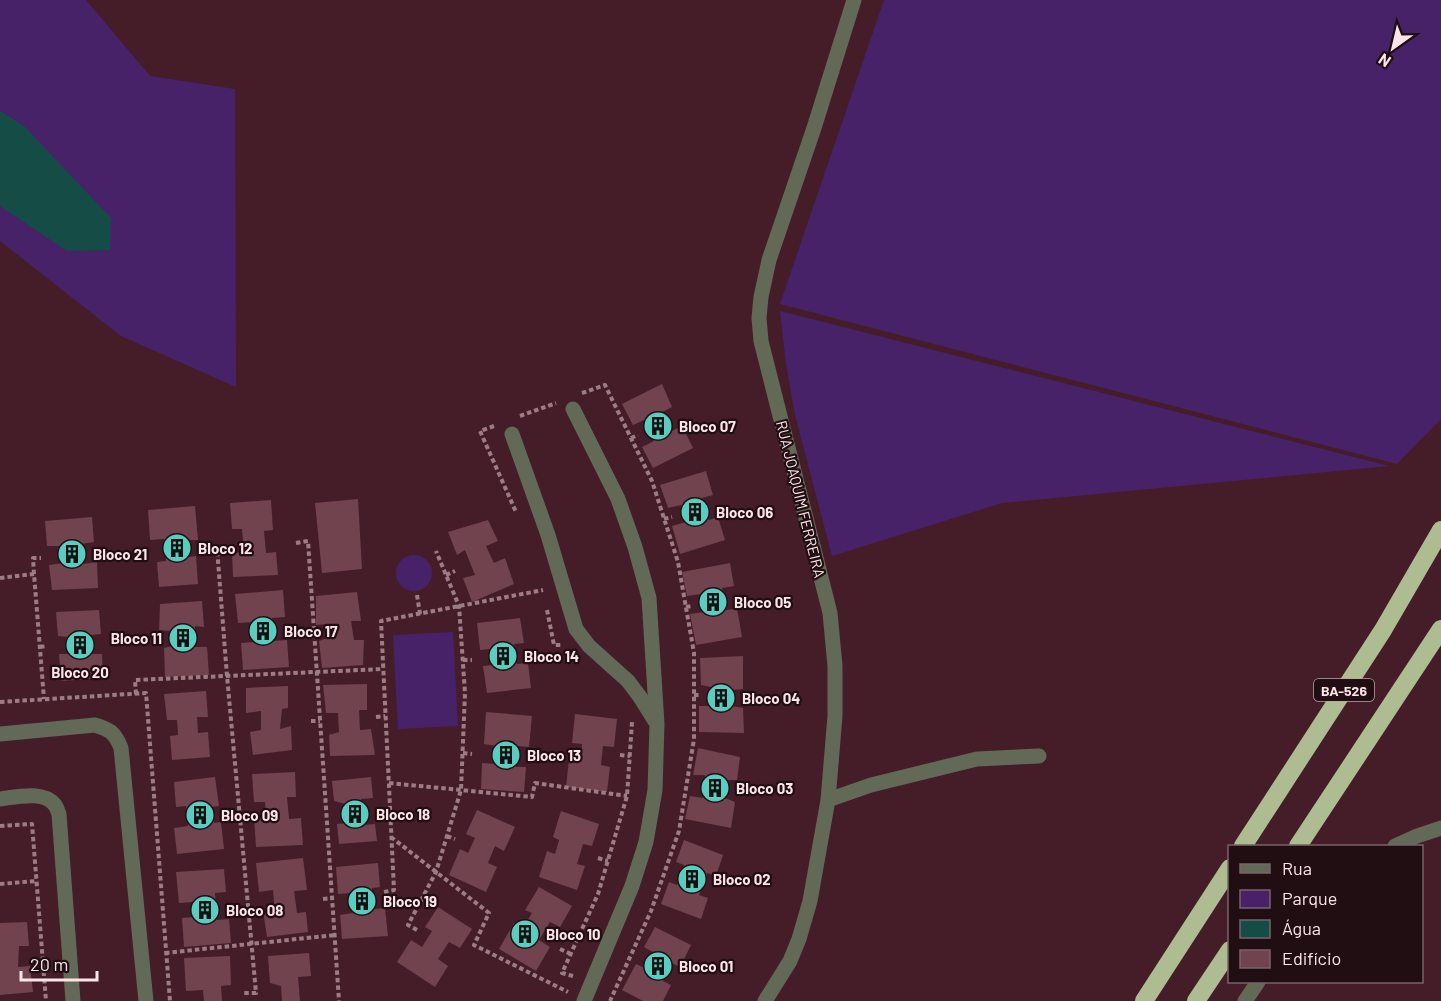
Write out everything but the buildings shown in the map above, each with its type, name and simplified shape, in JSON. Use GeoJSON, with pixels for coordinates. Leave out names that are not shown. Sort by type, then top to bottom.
{"type":"FeatureCollection","features":[{"type":"Feature","properties":{"kind":"highway","name":"BA-526"},"geometry":{"type":"LineString","coordinates":[[1244,845],[1383,630],[1441,530]]}},
{"type":"Feature","properties":{"kind":"highway","name":"BA-526"},"geometry":{"type":"LineString","coordinates":[[1299,845],[1441,629]]}},
{"type":"Feature","properties":{"kind":"highway"},"geometry":{"type":"LineString","coordinates":[[1143,1001],[1228,871]]}},
{"type":"Feature","properties":{"kind":"highway"},"geometry":{"type":"LineString","coordinates":[[1196,1001],[1228,953]]}},
{"type":"Feature","properties":{"kind":"street","name":"RUA JOAQUIM FERREIRA"},"geometry":{"type":"LineString","coordinates":[[765,1001],[790,961],[810,901],[828,800],[835,716],[835,666],[830,613],[761,341],[760,297],[769,260],[854,0]]}},
{"type":"Feature","properties":{"kind":"street"},"geometry":{"type":"LineString","coordinates":[[570,402],[618,499],[641,568],[649,598],[657,724],[655,790],[646,842],[632,886],[584,1001]]}},
{"type":"Feature","properties":{"kind":"street"},"geometry":{"type":"LineString","coordinates":[[511,427],[548,534],[576,629],[589,646],[628,681],[657,724]]}},
{"type":"Feature","properties":{"kind":"street"},"geometry":{"type":"LineString","coordinates":[[0,734],[95,726],[109,730],[117,738],[121,748],[146,1001]]}},
{"type":"Feature","properties":{"kind":"street"},"geometry":{"type":"LineString","coordinates":[[828,800],[872,785],[977,759],[1039,756]]}},
{"type":"Feature","properties":{"kind":"street"},"geometry":{"type":"LineString","coordinates":[[0,799],[36,795],[49,800],[55,805],[59,814],[73,1001]]}},
{"type":"Feature","properties":{"kind":"street"},"geometry":{"type":"LineString","coordinates":[[1397,845],[1441,828]]}},
{"type":"Feature","properties":{"kind":"street"},"geometry":{"type":"LineString","coordinates":[[1245,1001],[1257,983]]}},
{"type":"Feature","properties":{"kind":"path"},"geometry":{"type":"LineString","coordinates":[[511,427],[605,385]]}},
{"type":"Feature","properties":{"kind":"path"},"geometry":{"type":"LineString","coordinates":[[501,423],[480,431],[518,518]]}},
{"type":"Feature","properties":{"kind":"path"},"geometry":{"type":"LineString","coordinates":[[631,438],[638,435]]}},
{"type":"Feature","properties":{"kind":"path"},"geometry":{"type":"LineString","coordinates":[[664,519],[672,517]]}},
{"type":"Feature","properties":{"kind":"path"},"geometry":{"type":"LineString","coordinates":[[296,543],[308,541],[339,1001]]}},
{"type":"Feature","properties":{"kind":"path"},"geometry":{"type":"LineString","coordinates":[[206,549],[217,548],[226,676],[256,993],[243,993]]}},
{"type":"Feature","properties":{"kind":"path"},"geometry":{"type":"LineString","coordinates":[[417,930],[408,925],[436,872],[461,790],[463,753],[465,693],[459,606],[436,551]]}},
{"type":"Feature","properties":{"kind":"path"},"geometry":{"type":"LineString","coordinates":[[41,558],[33,558],[44,699]]}},
{"type":"Feature","properties":{"kind":"path"},"geometry":{"type":"LineString","coordinates":[[446,575],[455,571]]}},
{"type":"Feature","properties":{"kind":"path"},"geometry":{"type":"LineString","coordinates":[[0,578],[34,574]]}},
{"type":"Feature","properties":{"kind":"path"},"geometry":{"type":"LineString","coordinates":[[384,892],[394,890],[381,621],[543,590],[540,579]]}},
{"type":"Feature","properties":{"kind":"path"},"geometry":{"type":"LineString","coordinates":[[417,595],[420,614]]}},
{"type":"Feature","properties":{"kind":"path"},"geometry":{"type":"LineString","coordinates":[[545,601],[554,645],[565,645]]}},
{"type":"Feature","properties":{"kind":"path"},"geometry":{"type":"LineString","coordinates":[[686,607],[692,606]]}},
{"type":"Feature","properties":{"kind":"path"},"geometry":{"type":"LineString","coordinates":[[305,631],[314,631]]}},
{"type":"Feature","properties":{"kind":"path"},"geometry":{"type":"LineString","coordinates":[[215,639],[224,637]]}},
{"type":"Feature","properties":{"kind":"path"},"geometry":{"type":"LineString","coordinates":[[40,646],[47,646]]}},
{"type":"Feature","properties":{"kind":"path"},"geometry":{"type":"LineString","coordinates":[[463,660],[472,660]]}},
{"type":"Feature","properties":{"kind":"path"},"geometry":{"type":"LineString","coordinates":[[136,694],[135,680],[383,669]]}},
{"type":"Feature","properties":{"kind":"path"},"geometry":{"type":"LineString","coordinates":[[694,695],[700,695]]}},
{"type":"Feature","properties":{"kind":"path"},"geometry":{"type":"LineString","coordinates":[[376,717],[386,716]]}},
{"type":"Feature","properties":{"kind":"path"},"geometry":{"type":"LineString","coordinates":[[568,1001],[575,976],[562,973],[598,894],[627,796],[633,717]]}},
{"type":"Feature","properties":{"kind":"path"},"geometry":{"type":"LineString","coordinates":[[311,721],[320,720]]}},
{"type":"Feature","properties":{"kind":"path"},"geometry":{"type":"LineString","coordinates":[[224,723],[231,723]]}},
{"type":"Feature","properties":{"kind":"path"},"geometry":{"type":"LineString","coordinates":[[463,753],[472,754]]}},
{"type":"Feature","properties":{"kind":"path"},"geometry":{"type":"LineString","coordinates":[[620,755],[630,756]]}},
{"type":"Feature","properties":{"kind":"path"},"geometry":{"type":"LineString","coordinates":[[389,783],[532,796],[535,783],[627,796]]}},
{"type":"Feature","properties":{"kind":"path"},"geometry":{"type":"LineString","coordinates":[[686,784],[692,784]]}},
{"type":"Feature","properties":{"kind":"path"},"geometry":{"type":"LineString","coordinates":[[318,808],[326,807]]}},
{"type":"Feature","properties":{"kind":"path"},"geometry":{"type":"LineString","coordinates":[[231,811],[239,811]]}},
{"type":"Feature","properties":{"kind":"path"},"geometry":{"type":"LineString","coordinates":[[381,812],[390,811]]}},
{"type":"Feature","properties":{"kind":"path"},"geometry":{"type":"LineString","coordinates":[[0,826],[32,824],[46,1001]]}},
{"type":"Feature","properties":{"kind":"path"},"geometry":{"type":"LineString","coordinates":[[447,836],[455,839]]}},
{"type":"Feature","properties":{"kind":"path"},"geometry":{"type":"LineString","coordinates":[[390,837],[489,913],[474,945],[570,992]]}},
{"type":"Feature","properties":{"kind":"path"},"geometry":{"type":"LineString","coordinates":[[598,858],[608,861]]}},
{"type":"Feature","properties":{"kind":"path"},"geometry":{"type":"LineString","coordinates":[[665,870],[671,873]]}},
{"type":"Feature","properties":{"kind":"path"},"geometry":{"type":"LineString","coordinates":[[0,884],[36,881]]}},
{"type":"Feature","properties":{"kind":"path"},"geometry":{"type":"LineString","coordinates":[[323,898],[332,898]]}},
{"type":"Feature","properties":{"kind":"path"},"geometry":{"type":"LineString","coordinates":[[239,904],[247,902]]}},
{"type":"Feature","properties":{"kind":"path"},"geometry":{"type":"LineString","coordinates":[[165,953],[335,935]]}},
{"type":"Feature","properties":{"kind":"path"},"geometry":{"type":"LineString","coordinates":[[560,949],[571,954]]}},
{"type":"Feature","properties":{"kind":"path"},"geometry":{"type":"LineString","coordinates":[[632,954],[638,957]]}},
{"type":"Feature","properties":{"kind":"green space"},"geometry":{"type":"Polygon","coordinates":[[[0,0],[86,0],[150,76],[235,89],[236,387],[121,336],[0,241],[0,0]]]}},
{"type":"Feature","properties":{"kind":"green space"},"geometry":{"type":"Polygon","coordinates":[[[884,0],[1441,0],[1441,419],[1397,464],[780,304],[884,0]]]}},
{"type":"Feature","properties":{"kind":"green space"},"geometry":{"type":"Polygon","coordinates":[[[780,311],[1389,466],[1002,503],[832,556],[795,415],[780,311]]]}},
{"type":"Feature","properties":{"kind":"green space"},"geometry":{"type":"Polygon","coordinates":[[[414,555],[426,561],[432,573],[426,585],[414,591],[402,585],[396,573],[402,561],[414,555]]]}},
{"type":"Feature","properties":{"kind":"green space"},"geometry":{"type":"Polygon","coordinates":[[[453,632],[458,726],[398,729],[393,635],[453,632]]]}},
{"type":"Feature","properties":{"kind":"water"},"geometry":{"type":"Polygon","coordinates":[[[0,111],[24,126],[111,218],[110,250],[67,251],[0,206],[0,111]]]}},
{"type":"Feature","properties":{"kind":"place","name":"Bloco 07"},"geometry":{"type":"Point","coordinates":[658,426]}},
{"type":"Feature","properties":{"kind":"place","name":"Bloco 06"},"geometry":{"type":"Point","coordinates":[695,512]}},
{"type":"Feature","properties":{"kind":"place","name":"Bloco 12"},"geometry":{"type":"Point","coordinates":[177,548]}},
{"type":"Feature","properties":{"kind":"place","name":"Bloco 21"},"geometry":{"type":"Point","coordinates":[72,554]}},
{"type":"Feature","properties":{"kind":"place","name":"Bloco 05"},"geometry":{"type":"Point","coordinates":[713,602]}},
{"type":"Feature","properties":{"kind":"place","name":"Bloco 17"},"geometry":{"type":"Point","coordinates":[263,631]}},
{"type":"Feature","properties":{"kind":"place","name":"Bloco 11"},"geometry":{"type":"Point","coordinates":[183,638]}},
{"type":"Feature","properties":{"kind":"place","name":"Bloco 20"},"geometry":{"type":"Point","coordinates":[80,645]}},
{"type":"Feature","properties":{"kind":"place","name":"Bloco 14"},"geometry":{"type":"Point","coordinates":[503,656]}},
{"type":"Feature","properties":{"kind":"place","name":"Bloco 04"},"geometry":{"type":"Point","coordinates":[721,698]}},
{"type":"Feature","properties":{"kind":"place","name":"Bloco 13"},"geometry":{"type":"Point","coordinates":[506,755]}},
{"type":"Feature","properties":{"kind":"place","name":"Bloco 03"},"geometry":{"type":"Point","coordinates":[715,788]}},
{"type":"Feature","properties":{"kind":"place","name":"Bloco 18"},"geometry":{"type":"Point","coordinates":[355,814]}},
{"type":"Feature","properties":{"kind":"place","name":"Bloco 09"},"geometry":{"type":"Point","coordinates":[200,815]}},
{"type":"Feature","properties":{"kind":"place","name":"Bloco 02"},"geometry":{"type":"Point","coordinates":[692,879]}},
{"type":"Feature","properties":{"kind":"place","name":"Bloco 19"},"geometry":{"type":"Point","coordinates":[362,901]}},
{"type":"Feature","properties":{"kind":"place","name":"Bloco 08"},"geometry":{"type":"Point","coordinates":[205,910]}},
{"type":"Feature","properties":{"kind":"place","name":"Bloco 10"},"geometry":{"type":"Point","coordinates":[525,934]}},
{"type":"Feature","properties":{"kind":"place","name":"Bloco 01"},"geometry":{"type":"Point","coordinates":[658,966]}}]}
